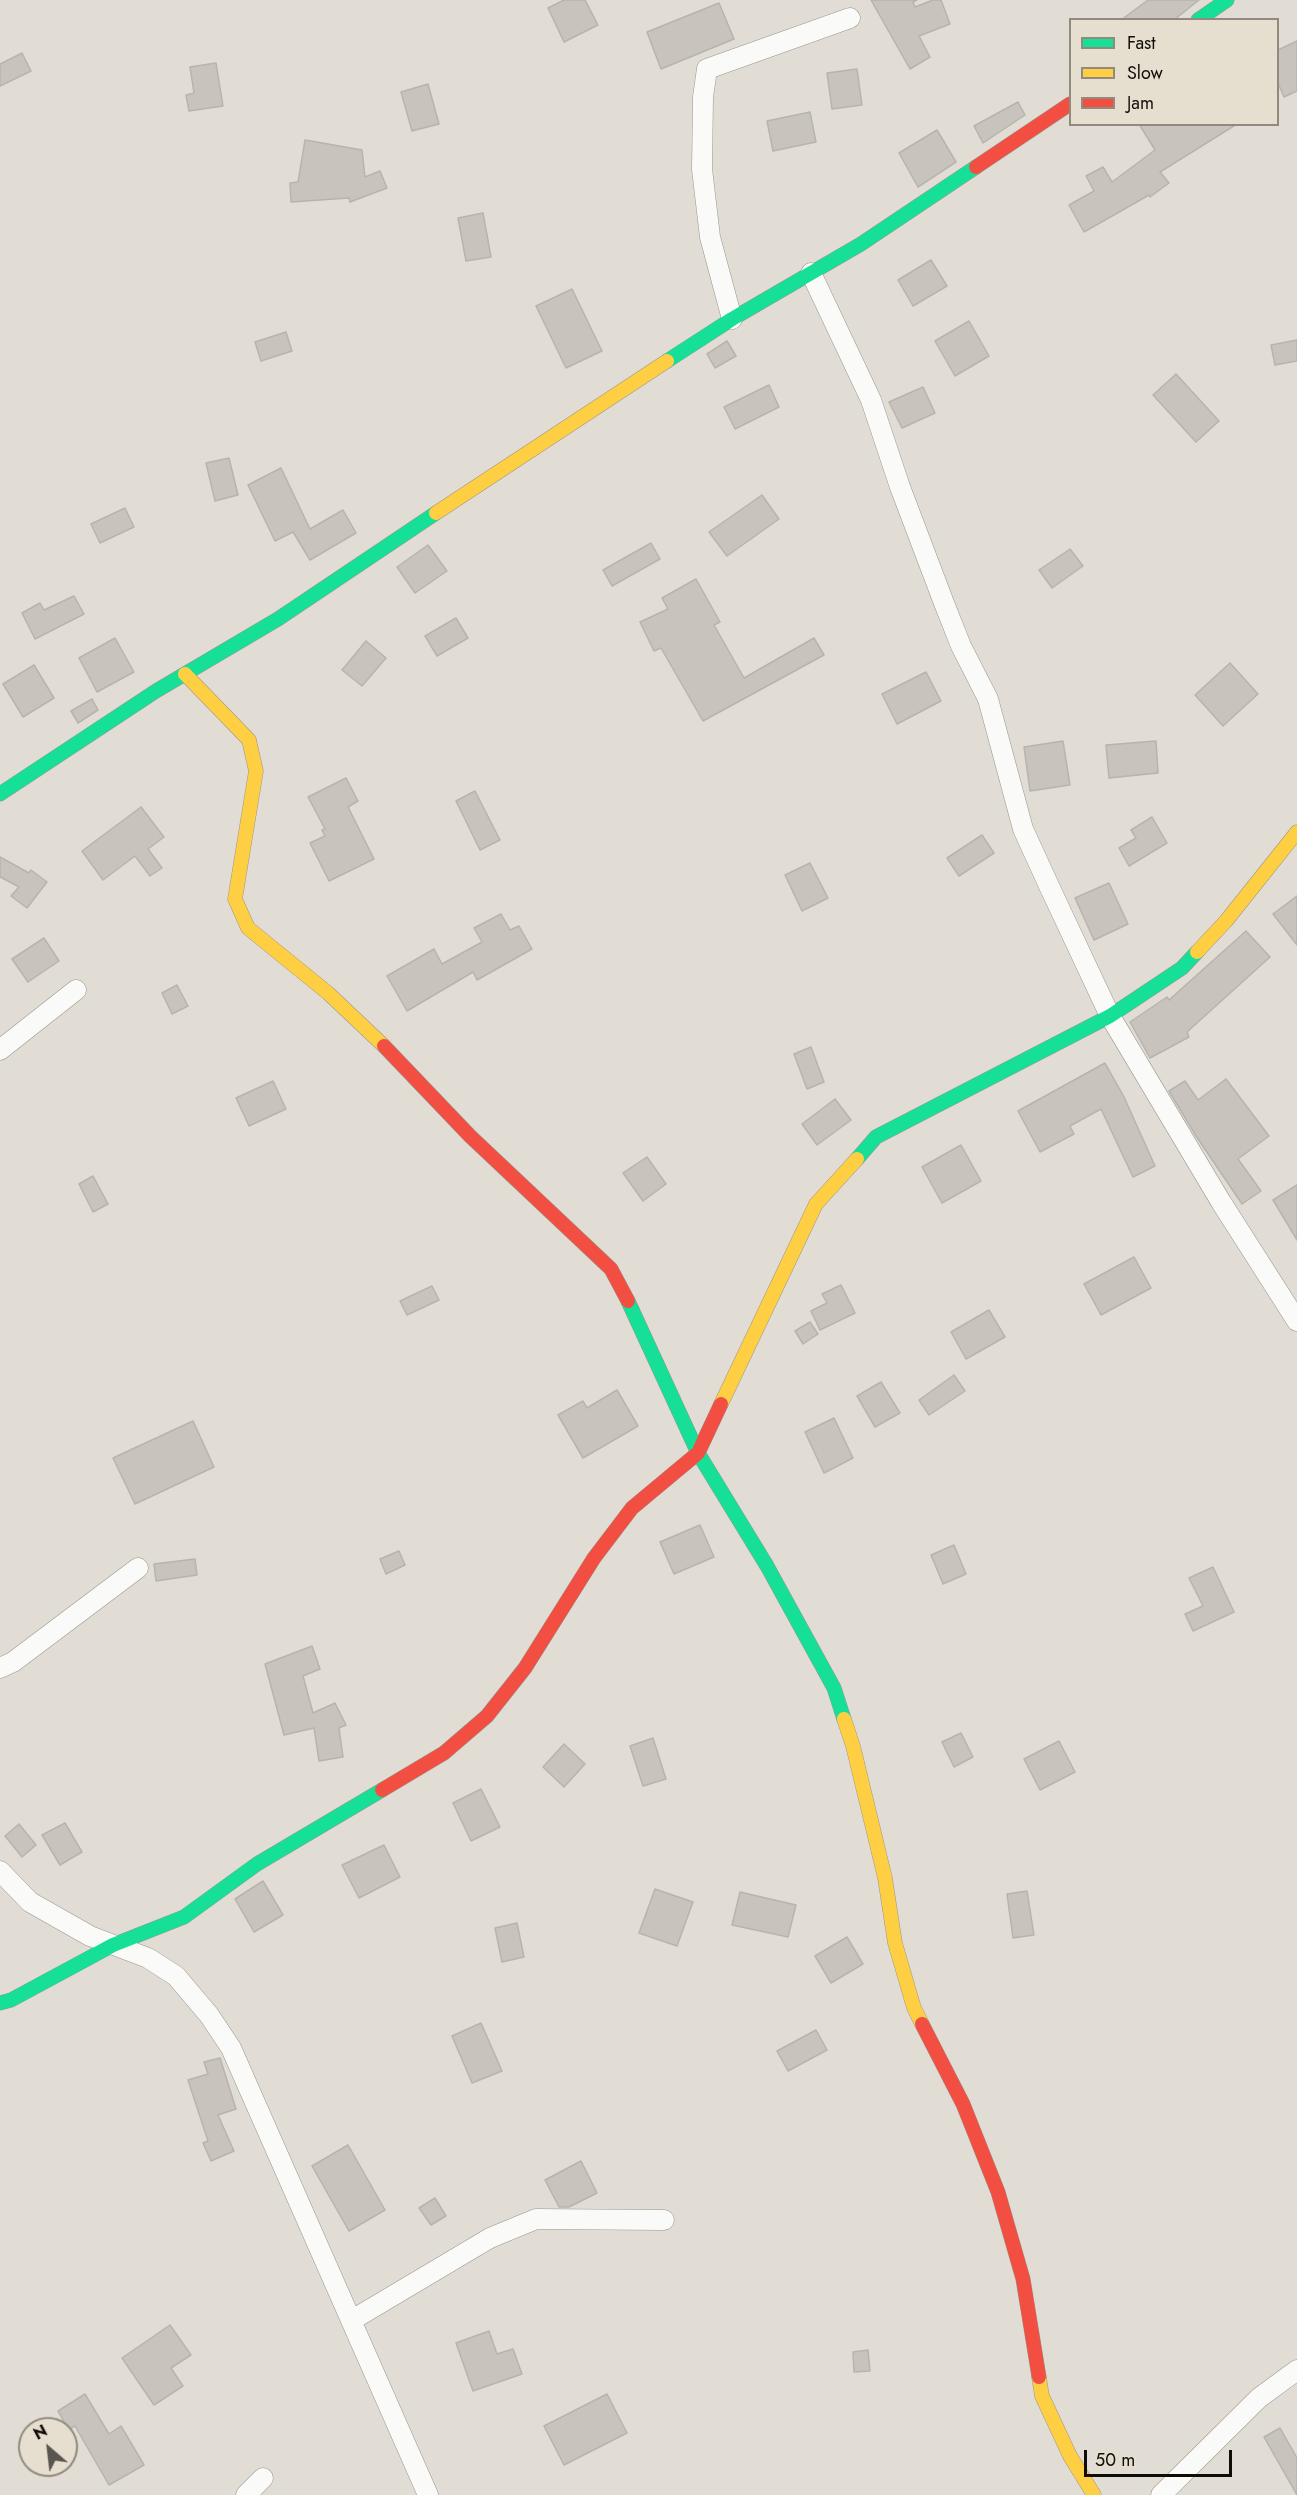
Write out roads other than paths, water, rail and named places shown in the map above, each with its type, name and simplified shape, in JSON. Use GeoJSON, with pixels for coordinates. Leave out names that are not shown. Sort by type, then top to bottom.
{"type":"FeatureCollection","features":[{"type":"Feature","properties":{"kind":"street"},"geometry":{"type":"LineString","coordinates":[[1201,18],[1227,0]]}},
{"type":"Feature","properties":{"kind":"street"},"geometry":{"type":"LineString","coordinates":[[732,320],[710,237],[702,169],[703,97],[707,69],[850,18]]}},
{"type":"Feature","properties":{"kind":"street"},"geometry":{"type":"LineString","coordinates":[[0,794],[185,674],[278,620],[579,417],[732,320],[861,244],[1069,105]]}},
{"type":"Feature","properties":{"kind":"street"},"geometry":{"type":"LineString","coordinates":[[811,273],[871,400],[900,487],[944,603],[961,646],[988,699],[1023,829],[1110,1016],[1221,1202],[1297,1321]]}},
{"type":"Feature","properties":{"kind":"street"},"geometry":{"type":"LineString","coordinates":[[185,674],[249,740],[256,771],[236,899],[248,928],[328,993],[392,1054],[470,1136],[611,1269],[637,1318],[698,1453],[767,1566],[834,1688],[853,1746],[885,1878],[895,1943],[914,2008],[963,2104],[998,2192],[1023,2279],[1041,2396],[1070,2456],[1094,2495]]}},
{"type":"Feature","properties":{"kind":"street"},"geometry":{"type":"LineString","coordinates":[[0,2003],[11,2000],[113,1945],[184,1917],[257,1864],[444,1753],[487,1716],[525,1668],[594,1558],[632,1508],[698,1453],[816,1204],[876,1137],[1110,1016],[1182,968],[1203,949],[1297,832]]}},
{"type":"Feature","properties":{"kind":"street"},"geometry":{"type":"LineString","coordinates":[[0,1050],[76,990]]}},
{"type":"Feature","properties":{"kind":"street"},"geometry":{"type":"LineString","coordinates":[[0,1668],[13,1662],[138,1568]]}},
{"type":"Feature","properties":{"kind":"street"},"geometry":{"type":"LineString","coordinates":[[0,1871],[30,1902],[90,1936],[148,1958],[176,1976],[209,2015],[231,2048],[428,2495]]}},
{"type":"Feature","properties":{"kind":"street"},"geometry":{"type":"LineString","coordinates":[[352,2319],[490,2238],[537,2219],[664,2220]]}},
{"type":"Feature","properties":{"kind":"street"},"geometry":{"type":"LineString","coordinates":[[1161,2495],[1259,2398],[1297,2370]]}},
{"type":"Feature","properties":{"kind":"street"},"geometry":{"type":"LineString","coordinates":[[246,2495],[263,2478]]}}]}
